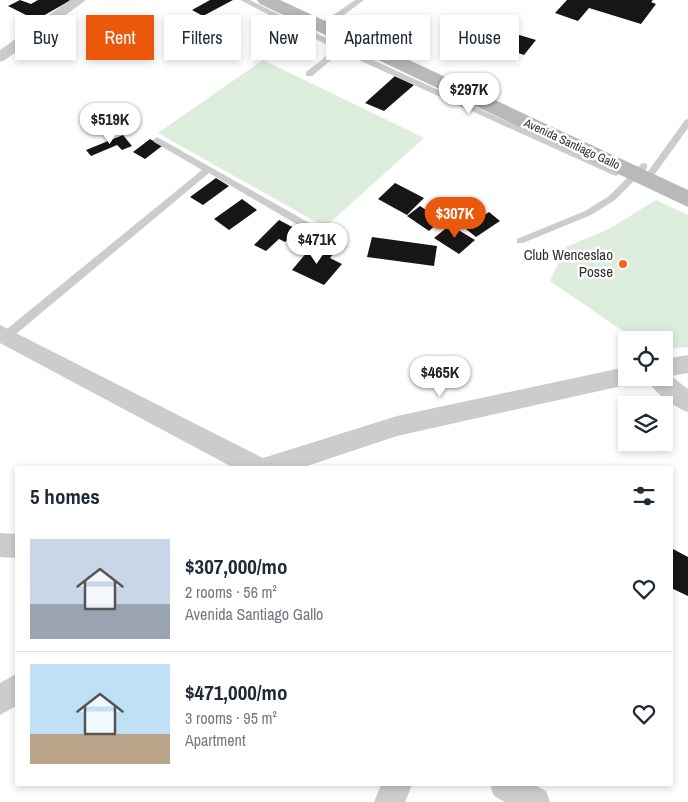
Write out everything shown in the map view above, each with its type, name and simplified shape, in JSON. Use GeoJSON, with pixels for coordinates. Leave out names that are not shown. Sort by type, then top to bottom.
{"type":"FeatureCollection","features":[{"type":"Feature","properties":{"kind":"street"},"geometry":{"type":"LineString","coordinates":[[0,58],[79,0]]}},
{"type":"Feature","properties":{"kind":"street","name":"Avenida Santiago Gallo"},"geometry":{"type":"LineString","coordinates":[[266,0],[326,24]]}},
{"type":"Feature","properties":{"kind":"street","name":"Avenida Santiago Gallo"},"geometry":{"type":"LineString","coordinates":[[285,0],[326,24]]}},
{"type":"Feature","properties":{"kind":"street","name":"Avenida Santiago Gallo"},"geometry":{"type":"LineString","coordinates":[[402,60],[642,174],[688,199]]}},
{"type":"Feature","properties":{"kind":"street","name":"Avenida Santiago Gallo"},"geometry":{"type":"LineString","coordinates":[[642,174],[688,188]]}},
{"type":"Feature","properties":{"kind":"street"},"geometry":{"type":"LineString","coordinates":[[3,334],[254,466]]}},
{"type":"Feature","properties":{"kind":"street"},"geometry":{"type":"LineString","coordinates":[[673,366],[688,364]]}},
{"type":"Feature","properties":{"kind":"street"},"geometry":{"type":"LineString","coordinates":[[280,466],[300,463],[397,426],[618,378]]}},
{"type":"Feature","properties":{"kind":"street"},"geometry":{"type":"LineString","coordinates":[[667,386],[688,402]]}},
{"type":"Feature","properties":{"kind":"street"},"geometry":{"type":"LineString","coordinates":[[0,545],[15,546]]}},
{"type":"Feature","properties":{"kind":"street"},"geometry":{"type":"LineString","coordinates":[[0,701],[15,689]]}},
{"type":"Feature","properties":{"kind":"street"},"geometry":{"type":"LineString","coordinates":[[388,802],[396,786]]}},
{"type":"Feature","properties":{"kind":"street"},"geometry":{"type":"LineString","coordinates":[[507,786],[535,802]]}},
{"type":"Feature","properties":{"kind":"lane"},"geometry":{"type":"LineString","coordinates":[[244,0],[326,41]]}},
{"type":"Feature","properties":{"kind":"lane"},"geometry":{"type":"LineString","coordinates":[[339,15],[360,0]]}},
{"type":"Feature","properties":{"kind":"lane"},"geometry":{"type":"LineString","coordinates":[[309,74],[326,60]]}},
{"type":"Feature","properties":{"kind":"lane"},"geometry":{"type":"LineString","coordinates":[[370,60],[642,174]]}},
{"type":"Feature","properties":{"kind":"lane"},"geometry":{"type":"LineString","coordinates":[[520,241],[588,213],[612,198],[642,174],[688,122]]}},
{"type":"Feature","properties":{"kind":"lane"},"geometry":{"type":"LineString","coordinates":[[157,140],[342,246]]}},
{"type":"Feature","properties":{"kind":"lane"},"geometry":{"type":"LineString","coordinates":[[3,334],[207,170]]}},
{"type":"Feature","properties":{"kind":"green space"},"geometry":{"type":"Polygon","coordinates":[[[263,60],[424,138],[325,227],[158,133],[263,60]]]}},
{"type":"Feature","properties":{"kind":"green space","name":"Club Wenceslao Posse"},"geometry":{"type":"Polygon","coordinates":[[[656,200],[688,215],[688,347],[673,348],[673,331],[623,331],[550,281],[566,247],[609,229],[656,200]]]}},
{"type":"Feature","properties":{"kind":"building"},"geometry":{"type":"Polygon","coordinates":[[[20,0],[31,4],[38,0],[71,0],[45,15],[26,15],[8,6],[20,0]]]}},
{"type":"Feature","properties":{"kind":"building"},"geometry":{"type":"Polygon","coordinates":[[[210,0],[233,0],[205,15],[192,10],[210,0]]]}},
{"type":"Feature","properties":{"kind":"building"},"geometry":{"type":"Polygon","coordinates":[[[567,0],[653,0],[651,2],[656,4],[641,24],[589,8],[578,21],[555,13],[567,0]]]}},
{"type":"Feature","properties":{"kind":"building"},"geometry":{"type":"Polygon","coordinates":[[[519,35],[536,40],[524,55],[519,53],[519,35]]]}},
{"type":"Feature","properties":{"kind":"building"},"geometry":{"type":"Polygon","coordinates":[[[395,76],[414,85],[384,111],[365,103],[395,76]]]}},
{"type":"Feature","properties":{"kind":"building"},"geometry":{"type":"Polygon","coordinates":[[[123,135],[132,146],[122,150],[117,145],[91,156],[86,150],[123,135]]]}},
{"type":"Feature","properties":{"kind":"building"},"geometry":{"type":"Polygon","coordinates":[[[150,139],[162,146],[145,159],[133,152],[150,139]]]}},
{"type":"Feature","properties":{"kind":"building"},"geometry":{"type":"Polygon","coordinates":[[[216,178],[229,186],[203,205],[190,197],[216,178]]]}},
{"type":"Feature","properties":{"kind":"building"},"geometry":{"type":"Polygon","coordinates":[[[395,183],[424,198],[407,215],[378,199],[395,183]]]}},
{"type":"Feature","properties":{"kind":"building"},"geometry":{"type":"Polygon","coordinates":[[[242,199],[257,210],[229,230],[214,219],[242,199]]]}},
{"type":"Feature","properties":{"kind":"building"},"geometry":{"type":"Polygon","coordinates":[[[420,206],[441,220],[429,231],[407,216],[420,206]]]}},
{"type":"Feature","properties":{"kind":"building"},"geometry":{"type":"Polygon","coordinates":[[[475,209],[483,216],[489,212],[500,221],[476,237],[456,221],[475,209]]]}},
{"type":"Feature","properties":{"kind":"building"},"geometry":{"type":"Polygon","coordinates":[[[279,220],[298,230],[285,242],[279,239],[266,251],[254,245],[279,220]]]}},
{"type":"Feature","properties":{"kind":"building"},"geometry":{"type":"Polygon","coordinates":[[[450,225],[475,240],[459,254],[434,238],[450,225]]]}},
{"type":"Feature","properties":{"kind":"building"},"geometry":{"type":"Polygon","coordinates":[[[372,237],[437,246],[434,266],[367,257],[372,237]]]}},
{"type":"Feature","properties":{"kind":"building"},"geometry":{"type":"Polygon","coordinates":[[[313,245],[333,254],[330,258],[342,264],[324,285],[292,270],[313,245]]]}},
{"type":"Feature","properties":{"kind":"building"},"geometry":{"type":"Polygon","coordinates":[[[673,549],[688,557],[688,596],[673,589],[673,549]]]}},
{"type":"Feature","properties":{"kind":"place","name":"Club Wenceslao Posse"},"geometry":{"type":"Point","coordinates":[623,264]}}]}
